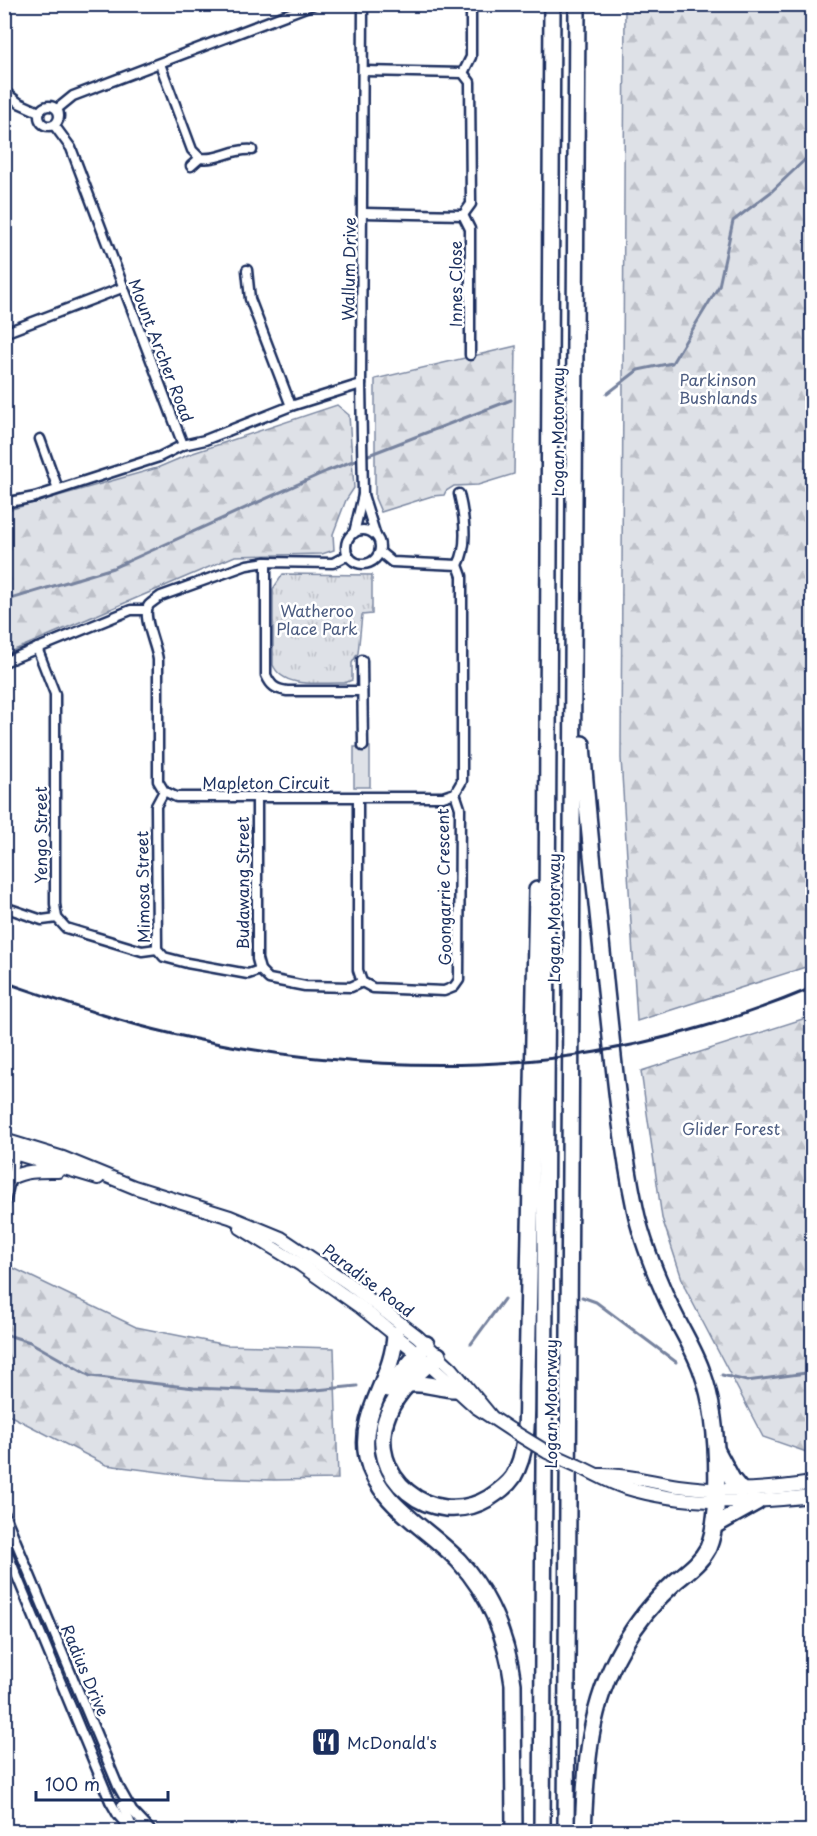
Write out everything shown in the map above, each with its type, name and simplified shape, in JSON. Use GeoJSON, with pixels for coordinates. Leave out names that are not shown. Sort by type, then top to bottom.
{"type":"FeatureCollection","features":[{"type":"Feature","properties":{"kind":"highway","name":"Logan Motorway"},"geometry":{"type":"LineString","coordinates":[[542,1832],[552,4]]}},
{"type":"Feature","properties":{"kind":"highway","name":"Logan Motorway"},"geometry":{"type":"LineString","coordinates":[[566,1832],[577,4]]}},
{"type":"Feature","properties":{"kind":"highway"},"geometry":{"type":"LineString","coordinates":[[573,717],[581,738],[612,1041],[635,1210],[651,1262],[704,1375],[712,1408],[716,1495],[714,1526],[711,1539],[702,1557],[644,1615],[609,1673],[591,1729],[583,1832]]}},
{"type":"Feature","properties":{"kind":"highway"},"geometry":{"type":"LineString","coordinates":[[427,1354],[410,1384],[397,1398],[388,1415],[383,1440],[389,1467],[402,1487],[418,1500],[437,1507],[465,1508],[481,1503],[506,1485],[520,1460],[525,1422],[538,844],[541,774],[548,747]]}},
{"type":"Feature","properties":{"kind":"highway"},"geometry":{"type":"LineString","coordinates":[[395,1334],[390,1364],[371,1408],[366,1428],[367,1458],[375,1478],[387,1497],[442,1545],[467,1571],[494,1613],[511,1666],[514,1704],[514,1832]]}},
{"type":"Feature","properties":{"kind":"highway"},"geometry":{"type":"LineString","coordinates":[[382,1387],[388,1389],[427,1354]]}},
{"type":"Feature","properties":{"kind":"highway"},"geometry":{"type":"LineString","coordinates":[[410,1384],[419,1383],[455,1389]]}},
{"type":"Feature","properties":{"kind":"highway"},"geometry":{"type":"LineString","coordinates":[[715,1448],[732,1479],[741,1490]]}},
{"type":"Feature","properties":{"kind":"highway"},"geometry":{"type":"LineString","coordinates":[[714,1526],[757,1502]]}},
{"type":"Feature","properties":{"kind":"street"},"geometry":{"type":"LineString","coordinates":[[57,109],[73,96],[314,4]]}},
{"type":"Feature","properties":{"kind":"street","name":"Wallum Drive"},"geometry":{"type":"LineString","coordinates":[[354,533],[363,495],[361,384],[363,4]]}},
{"type":"Feature","properties":{"kind":"street"},"geometry":{"type":"LineString","coordinates":[[463,73],[471,57],[471,4]]}},
{"type":"Feature","properties":{"kind":"street"},"geometry":{"type":"LineString","coordinates":[[160,64],[192,150],[200,158]]}},
{"type":"Feature","properties":{"kind":"street"},"geometry":{"type":"LineString","coordinates":[[363,71],[463,73]]}},
{"type":"Feature","properties":{"kind":"street"},"geometry":{"type":"LineString","coordinates":[[363,213],[463,215],[471,204],[470,82],[463,73]]}},
{"type":"Feature","properties":{"kind":"street"},"geometry":{"type":"LineString","coordinates":[[4,91],[19,103],[39,112]]}},
{"type":"Feature","properties":{"kind":"street"},"geometry":{"type":"LineString","coordinates":[[46,106],[52,106],[57,109],[59,117],[54,125],[44,125],[39,120],[39,112],[46,106]]}},
{"type":"Feature","properties":{"kind":"street","name":"Mount Archer Road"},"geometry":{"type":"LineString","coordinates":[[54,125],[71,148],[183,446],[205,440],[291,406],[361,384]]}},
{"type":"Feature","properties":{"kind":"street"},"geometry":{"type":"LineString","coordinates":[[191,166],[200,158],[213,158],[240,149],[252,150]]}},
{"type":"Feature","properties":{"kind":"street","name":"Innes Close"},"geometry":{"type":"LineString","coordinates":[[463,215],[470,229],[470,355]]}},
{"type":"Feature","properties":{"kind":"street"},"geometry":{"type":"LineString","coordinates":[[247,270],[250,299],[291,406]]}},
{"type":"Feature","properties":{"kind":"street"},"geometry":{"type":"LineString","coordinates":[[4,333],[122,288]]}},
{"type":"Feature","properties":{"kind":"street"},"geometry":{"type":"LineString","coordinates":[[40,439],[58,489]]}},
{"type":"Feature","properties":{"kind":"street"},"geometry":{"type":"LineString","coordinates":[[4,503],[35,497],[159,457],[183,446]]}},
{"type":"Feature","properties":{"kind":"street"},"geometry":{"type":"LineString","coordinates":[[458,565],[464,555],[464,514],[459,494]]}},
{"type":"Feature","properties":{"kind":"street"},"geometry":{"type":"LineString","coordinates":[[363,495],[380,543],[380,552],[374,561],[364,564],[355,562],[348,555],[346,545],[354,533],[368,531],[376,536]]}},
{"type":"Feature","properties":{"kind":"street"},"geometry":{"type":"LineString","coordinates":[[380,552],[392,562],[458,565]]}},
{"type":"Feature","properties":{"kind":"street"},"geometry":{"type":"LineString","coordinates":[[164,791],[158,781],[158,654],[147,619],[147,610],[150,605],[161,596],[247,565],[266,562],[333,562],[348,555]]}},
{"type":"Feature","properties":{"kind":"street"},"geometry":{"type":"LineString","coordinates":[[266,562],[266,675],[270,684],[277,689],[287,691],[362,691]]}},
{"type":"Feature","properties":{"kind":"street"},"geometry":{"type":"LineString","coordinates":[[455,793],[462,781],[462,576],[458,565]]}},
{"type":"Feature","properties":{"kind":"street"},"geometry":{"type":"LineString","coordinates":[[4,662],[131,610],[147,610]]}},
{"type":"Feature","properties":{"kind":"street","name":"Yengo Street"},"geometry":{"type":"LineString","coordinates":[[37,648],[55,694],[55,904],[57,918]]}},
{"type":"Feature","properties":{"kind":"street"},"geometry":{"type":"LineString","coordinates":[[362,660],[363,747]]}},
{"type":"Feature","properties":{"kind":"street","name":"Mapleton Circuit"},"geometry":{"type":"LineString","coordinates":[[164,791],[176,797],[444,797],[455,793]]}},
{"type":"Feature","properties":{"kind":"street","name":"Mimosa Street"},"geometry":{"type":"LineString","coordinates":[[164,791],[156,806],[157,949],[164,957],[187,963],[248,974],[260,970]]}},
{"type":"Feature","properties":{"kind":"street","name":"Goongarrie Crescent"},"geometry":{"type":"LineString","coordinates":[[362,982],[373,988],[444,991],[454,987],[459,980],[460,808],[455,793]]}},
{"type":"Feature","properties":{"kind":"street","name":"Budawang Street"},"geometry":{"type":"LineString","coordinates":[[257,797],[257,959],[260,970],[269,979],[305,986],[351,987],[362,982]]}},
{"type":"Feature","properties":{"kind":"street"},"geometry":{"type":"LineString","coordinates":[[358,798],[358,970],[362,982]]}},
{"type":"Feature","properties":{"kind":"street"},"geometry":{"type":"LineString","coordinates":[[4,908],[42,920],[57,918],[66,928],[142,951],[157,949]]}},
{"type":"Feature","properties":{"kind":"street","name":"Paradise Road"},"geometry":{"type":"LineString","coordinates":[[5,1141],[13,1149],[74,1172],[135,1187]]}},
{"type":"Feature","properties":{"kind":"street"},"geometry":{"type":"LineString","coordinates":[[4,1207],[11,1178],[13,1149]]}},
{"type":"Feature","properties":{"kind":"street","name":"Paradise Road"},"geometry":{"type":"LineString","coordinates":[[13,1149],[63,1158],[135,1187],[203,1208],[281,1238],[348,1283],[490,1415]]}},
{"type":"Feature","properties":{"kind":"street"},"geometry":{"type":"LineString","coordinates":[[11,1178],[30,1171],[74,1172]]}},
{"type":"Feature","properties":{"kind":"street","name":"Paradise Road"},"geometry":{"type":"LineString","coordinates":[[203,1208],[286,1255],[329,1284],[395,1334],[427,1354],[455,1389],[476,1407],[547,1452],[598,1475],[629,1476],[757,1502],[813,1496]]}},
{"type":"Feature","properties":{"kind":"street","name":"Paradise Road"},"geometry":{"type":"LineString","coordinates":[[716,1495],[741,1490],[813,1483]]}},
{"type":"Feature","properties":{"kind":"street"},"geometry":{"type":"LineString","coordinates":[[5,1513],[11,1542],[30,1586],[30,1590],[25,1595]]}},
{"type":"Feature","properties":{"kind":"street","name":"Radius Drive"},"geometry":{"type":"LineString","coordinates":[[5,1513],[123,1797],[132,1811],[152,1832]]}},
{"type":"Feature","properties":{"kind":"street","name":"Radius Drive"},"geometry":{"type":"LineString","coordinates":[[4,1545],[110,1801],[130,1829]]}},
{"type":"Feature","properties":{"kind":"street"},"geometry":{"type":"LineString","coordinates":[[45,1611],[40,1617],[41,1623],[60,1670],[65,1692]]}},
{"type":"Feature","properties":{"kind":"street"},"geometry":{"type":"LineString","coordinates":[[101,1745],[104,1764],[112,1787],[130,1822],[130,1829],[140,1827],[152,1832]]}},
{"type":"Feature","properties":{"kind":"green space","name":"Parkinson Bushlands"},"geometry":{"type":"Polygon","coordinates":[[[625,5],[812,5],[812,965],[637,1021],[621,758],[625,5]]]}},
{"type":"Feature","properties":{"kind":"green space"},"geometry":{"type":"Polygon","coordinates":[[[516,346],[514,474],[478,485],[454,486],[444,495],[432,496],[381,512],[375,498],[375,379],[516,346]]]}},
{"type":"Feature","properties":{"kind":"green space"},"geometry":{"type":"Polygon","coordinates":[[[337,405],[349,415],[354,488],[346,500],[333,534],[334,550],[322,554],[235,556],[5,654],[5,511],[157,468],[190,454],[337,405]]]}},
{"type":"Feature","properties":{"kind":"green space","name":"Watheroo Place Park"},"geometry":{"type":"Polygon","coordinates":[[[283,574],[372,575],[372,614],[362,615],[358,653],[352,663],[352,680],[345,683],[304,683],[278,673],[273,665],[273,589],[283,574]]]}},
{"type":"Feature","properties":{"kind":"green space"},"geometry":{"type":"Polygon","coordinates":[[[354,747],[370,747],[370,787],[354,787],[354,747]]]}},
{"type":"Feature","properties":{"kind":"green space","name":"Glider Forest"},"geometry":{"type":"Polygon","coordinates":[[[812,1016],[812,1454],[763,1437],[685,1288],[662,1218],[641,1071],[812,1016]]]}},
{"type":"Feature","properties":{"kind":"green space"},"geometry":{"type":"Polygon","coordinates":[[[7,1265],[136,1327],[226,1345],[334,1348],[338,1479],[207,1478],[106,1465],[5,1413],[4,1273],[7,1265]]]}},
{"type":"Feature","properties":{"kind":"waterway"},"geometry":{"type":"LineString","coordinates":[[607,394],[638,370],[672,363],[719,286],[733,221],[771,192],[812,153]]}},
{"type":"Feature","properties":{"kind":"waterway"},"geometry":{"type":"LineString","coordinates":[[4,601],[113,568],[327,471],[511,400]]}},
{"type":"Feature","properties":{"kind":"waterway"},"geometry":{"type":"LineString","coordinates":[[582,1297],[596,1302],[676,1362]]}},
{"type":"Feature","properties":{"kind":"waterway"},"geometry":{"type":"LineString","coordinates":[[471,1344],[504,1299]]}},
{"type":"Feature","properties":{"kind":"waterway"},"geometry":{"type":"LineString","coordinates":[[4,1334],[30,1342],[90,1376],[194,1388],[296,1392],[357,1386]]}},
{"type":"Feature","properties":{"kind":"waterway"},"geometry":{"type":"LineString","coordinates":[[722,1375],[747,1381],[806,1373],[812,1370]]}},
{"type":"Feature","properties":{"kind":"railway"},"geometry":{"type":"LineString","coordinates":[[4,982],[130,1023],[224,1045],[330,1059],[438,1065],[545,1059],[623,1047],[706,1026],[812,988]]}},
{"type":"Feature","properties":{"kind":"place","name":"McDonald's"},"geometry":{"type":"Point","coordinates":[326,1742]}}]}
